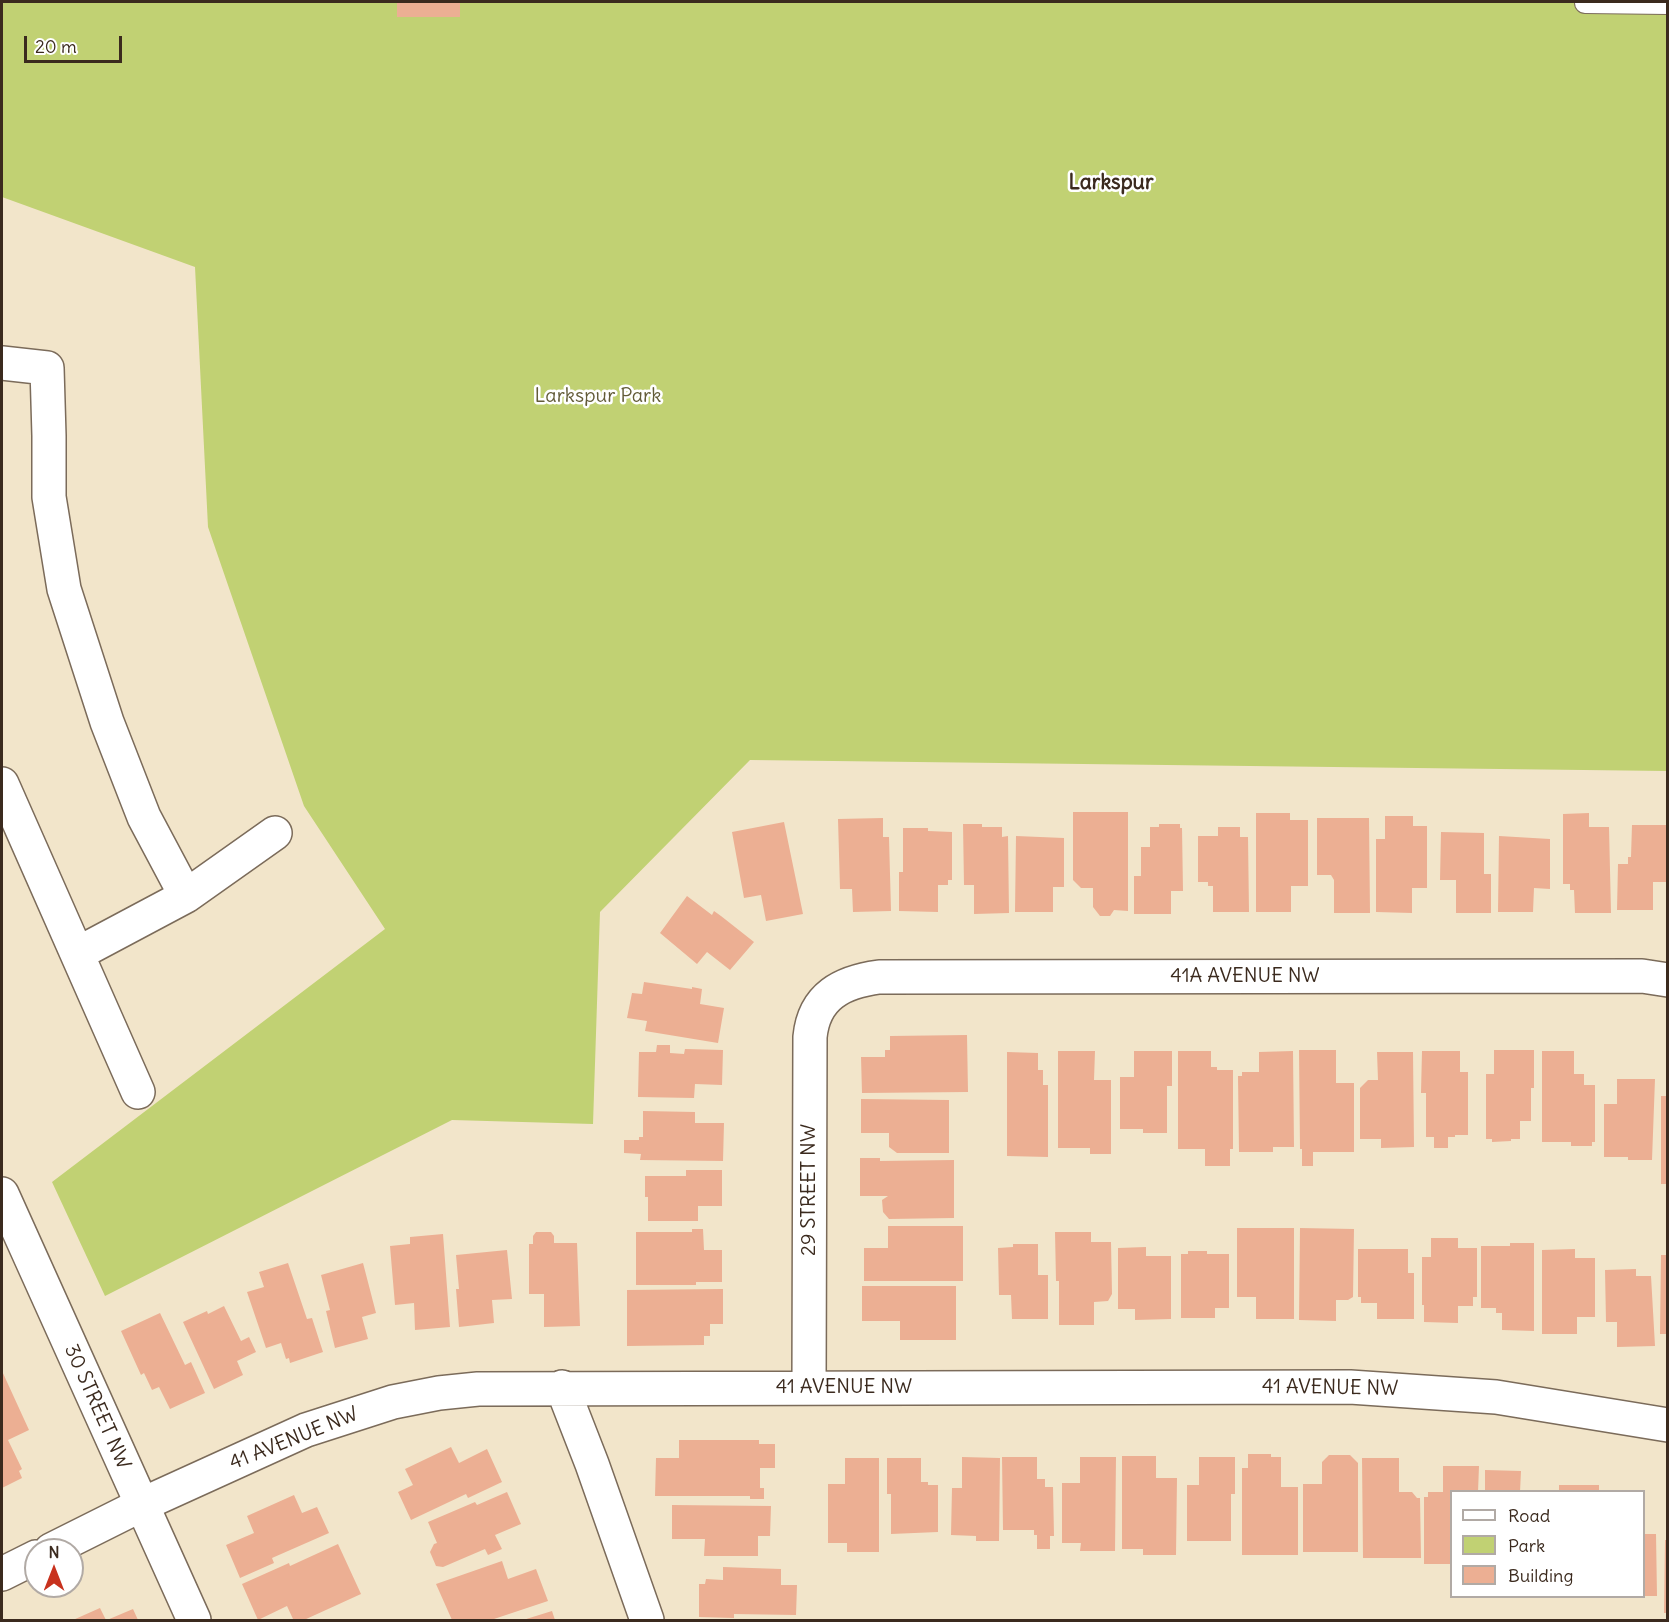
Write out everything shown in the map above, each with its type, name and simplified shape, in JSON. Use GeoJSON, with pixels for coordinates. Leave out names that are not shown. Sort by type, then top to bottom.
{"type":"FeatureCollection","features":[{"type":"Feature","properties":{"kind":"street"},"geometry":{"type":"LineString","coordinates":[[2,363],[46,368],[50,436],[49,497],[64,589],[107,722],[144,817],[186,896]]}},
{"type":"Feature","properties":{"kind":"street"},"geometry":{"type":"LineString","coordinates":[[2,784],[138,1092]]}},
{"type":"Feature","properties":{"kind":"street"},"geometry":{"type":"LineString","coordinates":[[77,954],[186,896],[275,833]]}},
{"type":"Feature","properties":{"kind":"street","name":"41A AVENUE NW"},"geometry":{"type":"LineString","coordinates":[[827,998],[839,988],[879,977],[1642,976],[1668,980]]}},
{"type":"Feature","properties":{"kind":"street","name":"29 STREET NW"},"geometry":{"type":"LineString","coordinates":[[808,1387],[810,1037],[811,1023],[827,998]]}},
{"type":"Feature","properties":{"kind":"street","name":"30 STREET NW"},"geometry":{"type":"LineString","coordinates":[[2,1194],[194,1620]]}},
{"type":"Feature","properties":{"kind":"street","name":"41 AVENUE NW"},"geometry":{"type":"LineString","coordinates":[[75,1538],[141,1505],[306,1430],[393,1402],[439,1392],[478,1389],[1350,1386],[1496,1397],[1668,1425]]}},
{"type":"Feature","properties":{"kind":"street"},"geometry":{"type":"LineString","coordinates":[[562,1387],[647,1620]]}},
{"type":"Feature","properties":{"kind":"street"},"geometry":{"type":"LineString","coordinates":[[2,1574],[24,1563]]}},
{"type":"Feature","properties":{"kind":"lane"},"geometry":{"type":"LineString","coordinates":[[1585,3],[1668,4]]}},
{"type":"Feature","properties":{"kind":"green space","name":"Larkspur Park"},"geometry":{"type":"Polygon","coordinates":[[[2,2],[1667,2],[1667,771],[750,760],[600,912],[593,1124],[452,1120],[105,1296],[52,1182],[385,929],[304,806],[208,527],[195,267],[2,197],[2,2]]]}},
{"type":"Feature","properties":{"kind":"building"},"geometry":{"type":"Polygon","coordinates":[[[397,2],[460,2],[460,17],[397,17],[397,2]]]}},
{"type":"Feature","properties":{"kind":"building"},"geometry":{"type":"Polygon","coordinates":[[[1073,812],[1128,812],[1128,911],[1114,910],[1110,916],[1100,916],[1093,907],[1093,888],[1081,888],[1073,880],[1073,812]]]}},
{"type":"Feature","properties":{"kind":"building"},"geometry":{"type":"Polygon","coordinates":[[[1256,813],[1290,813],[1290,820],[1308,820],[1308,886],[1291,886],[1291,912],[1256,912],[1256,813]]]}},
{"type":"Feature","properties":{"kind":"building"},"geometry":{"type":"Polygon","coordinates":[[[1589,813],[1589,827],[1609,827],[1611,913],[1575,913],[1574,890],[1570,890],[1570,884],[1563,884],[1563,814],[1589,813]]]}},
{"type":"Feature","properties":{"kind":"building"},"geometry":{"type":"Polygon","coordinates":[[[1385,816],[1413,816],[1413,826],[1427,826],[1427,888],[1412,888],[1412,913],[1376,912],[1376,839],[1385,839],[1385,816]]]}},
{"type":"Feature","properties":{"kind":"building"},"geometry":{"type":"Polygon","coordinates":[[[883,818],[883,837],[889,837],[891,911],[853,912],[852,889],[840,889],[838,819],[883,818]]]}},
{"type":"Feature","properties":{"kind":"building"},"geometry":{"type":"Polygon","coordinates":[[[1317,818],[1369,818],[1370,913],[1334,913],[1334,880],[1331,875],[1317,875],[1317,818]]]}},
{"type":"Feature","properties":{"kind":"building"},"geometry":{"type":"Polygon","coordinates":[[[784,822],[803,914],[766,921],[761,895],[744,898],[732,832],[784,822]]]}},
{"type":"Feature","properties":{"kind":"building"},"geometry":{"type":"Polygon","coordinates":[[[963,824],[1002,827],[1002,837],[1008,836],[1009,913],[974,914],[974,885],[964,885],[963,824]]]}},
{"type":"Feature","properties":{"kind":"building"},"geometry":{"type":"Polygon","coordinates":[[[1159,824],[1180,824],[1182,828],[1183,891],[1171,891],[1171,914],[1134,914],[1134,876],[1141,876],[1141,847],[1150,847],[1150,827],[1159,827],[1159,824]]]}},
{"type":"Feature","properties":{"kind":"building"},"geometry":{"type":"Polygon","coordinates":[[[1632,825],[1668,825],[1668,882],[1653,882],[1653,910],[1617,910],[1618,864],[1628,864],[1628,857],[1631,857],[1632,825]]]}},
{"type":"Feature","properties":{"kind":"building"},"geometry":{"type":"Polygon","coordinates":[[[1218,827],[1240,827],[1240,837],[1248,837],[1249,912],[1213,912],[1213,886],[1208,886],[1208,882],[1198,882],[1198,836],[1218,836],[1218,827]]]}},
{"type":"Feature","properties":{"kind":"building"},"geometry":{"type":"Polygon","coordinates":[[[903,828],[928,828],[928,831],[952,832],[952,880],[948,880],[948,885],[938,885],[938,912],[899,911],[899,872],[903,872],[903,828]]]}},
{"type":"Feature","properties":{"kind":"building"},"geometry":{"type":"Polygon","coordinates":[[[1441,832],[1484,833],[1484,874],[1491,874],[1491,913],[1456,913],[1456,880],[1440,880],[1441,832]]]}},
{"type":"Feature","properties":{"kind":"building"},"geometry":{"type":"Polygon","coordinates":[[[1016,836],[1064,838],[1064,887],[1053,887],[1053,912],[1015,912],[1016,836]]]}},
{"type":"Feature","properties":{"kind":"building"},"geometry":{"type":"Polygon","coordinates":[[[1499,836],[1550,839],[1550,889],[1534,888],[1533,912],[1498,912],[1499,836]]]}},
{"type":"Feature","properties":{"kind":"building"},"geometry":{"type":"Polygon","coordinates":[[[687,896],[712,915],[714,911],[754,942],[730,970],[707,952],[697,964],[660,933],[687,896]]]}},
{"type":"Feature","properties":{"kind":"building"},"geometry":{"type":"Polygon","coordinates":[[[644,982],[702,989],[700,1004],[724,1008],[718,1043],[645,1031],[647,1021],[627,1018],[632,993],[642,994],[644,982]]]}},
{"type":"Feature","properties":{"kind":"building"},"geometry":{"type":"Polygon","coordinates":[[[967,1035],[968,1092],[862,1093],[861,1057],[885,1057],[885,1050],[890,1050],[890,1036],[967,1035]]]}},
{"type":"Feature","properties":{"kind":"building"},"geometry":{"type":"Polygon","coordinates":[[[657,1045],[670,1045],[670,1053],[684,1054],[685,1049],[723,1050],[722,1085],[695,1084],[694,1098],[638,1097],[639,1052],[656,1052],[657,1045]]]}},
{"type":"Feature","properties":{"kind":"building"},"geometry":{"type":"Polygon","coordinates":[[[1299,1050],[1336,1050],[1336,1083],[1354,1083],[1354,1152],[1313,1152],[1313,1166],[1302,1166],[1299,1050]]]}},
{"type":"Feature","properties":{"kind":"building"},"geometry":{"type":"Polygon","coordinates":[[[1494,1050],[1534,1050],[1531,1121],[1520,1121],[1520,1139],[1492,1142],[1492,1139],[1486,1139],[1486,1074],[1494,1074],[1494,1050]]]}},
{"type":"Feature","properties":{"kind":"building"},"geometry":{"type":"Polygon","coordinates":[[[1058,1051],[1095,1051],[1094,1080],[1111,1080],[1111,1154],[1090,1154],[1090,1148],[1058,1148],[1058,1051]]]}},
{"type":"Feature","properties":{"kind":"building"},"geometry":{"type":"Polygon","coordinates":[[[1134,1051],[1172,1051],[1172,1086],[1167,1086],[1167,1133],[1143,1133],[1143,1129],[1120,1129],[1120,1077],[1134,1077],[1134,1051]]]}},
{"type":"Feature","properties":{"kind":"building"},"geometry":{"type":"Polygon","coordinates":[[[1178,1051],[1211,1051],[1211,1067],[1217,1067],[1217,1070],[1233,1070],[1233,1149],[1230,1149],[1230,1166],[1205,1166],[1205,1149],[1178,1149],[1178,1051]]]}},
{"type":"Feature","properties":{"kind":"building"},"geometry":{"type":"Polygon","coordinates":[[[1293,1051],[1294,1147],[1273,1147],[1273,1152],[1239,1152],[1238,1076],[1242,1076],[1242,1072],[1259,1072],[1259,1052],[1293,1051]]]}},
{"type":"Feature","properties":{"kind":"building"},"geometry":{"type":"Polygon","coordinates":[[[1422,1051],[1460,1051],[1460,1072],[1468,1072],[1468,1135],[1448,1137],[1448,1148],[1434,1148],[1434,1137],[1426,1137],[1426,1093],[1421,1093],[1422,1051]]]}},
{"type":"Feature","properties":{"kind":"building"},"geometry":{"type":"Polygon","coordinates":[[[1542,1051],[1574,1051],[1574,1074],[1584,1074],[1584,1085],[1595,1085],[1595,1142],[1592,1142],[1592,1146],[1571,1146],[1571,1142],[1542,1142],[1542,1051]]]}},
{"type":"Feature","properties":{"kind":"building"},"geometry":{"type":"Polygon","coordinates":[[[1007,1052],[1038,1053],[1038,1070],[1043,1070],[1043,1085],[1048,1085],[1048,1157],[1007,1156],[1007,1052]]]}},
{"type":"Feature","properties":{"kind":"building"},"geometry":{"type":"Polygon","coordinates":[[[1377,1052],[1413,1052],[1414,1147],[1381,1148],[1381,1139],[1360,1139],[1360,1088],[1368,1080],[1378,1080],[1377,1052]]]}},
{"type":"Feature","properties":{"kind":"building"},"geometry":{"type":"Polygon","coordinates":[[[1617,1079],[1655,1079],[1652,1160],[1604,1157],[1604,1104],[1617,1104],[1617,1079]]]}},
{"type":"Feature","properties":{"kind":"building"},"geometry":{"type":"Polygon","coordinates":[[[1661,1096],[1668,1096],[1668,1184],[1661,1184],[1661,1096]]]}},
{"type":"Feature","properties":{"kind":"building"},"geometry":{"type":"Polygon","coordinates":[[[861,1099],[949,1100],[949,1153],[897,1153],[889,1147],[889,1133],[861,1133],[861,1099]]]}},
{"type":"Feature","properties":{"kind":"building"},"geometry":{"type":"Polygon","coordinates":[[[643,1111],[695,1112],[695,1123],[724,1123],[723,1161],[640,1160],[641,1154],[624,1153],[624,1140],[639,1140],[639,1137],[643,1137],[643,1111]]]}},
{"type":"Feature","properties":{"kind":"building"},"geometry":{"type":"Polygon","coordinates":[[[860,1158],[880,1158],[880,1161],[954,1160],[954,1218],[889,1219],[883,1212],[882,1200],[888,1196],[860,1196],[860,1158]]]}},
{"type":"Feature","properties":{"kind":"building"},"geometry":{"type":"Polygon","coordinates":[[[686,1170],[722,1170],[722,1206],[698,1206],[698,1221],[648,1221],[645,1176],[686,1176],[686,1170]]]}},
{"type":"Feature","properties":{"kind":"building"},"geometry":{"type":"Polygon","coordinates":[[[888,1226],[963,1226],[963,1281],[864,1281],[864,1248],[888,1248],[888,1226]]]}},
{"type":"Feature","properties":{"kind":"building"},"geometry":{"type":"Polygon","coordinates":[[[1237,1228],[1294,1228],[1294,1319],[1256,1319],[1256,1297],[1237,1297],[1237,1228]]]}},
{"type":"Feature","properties":{"kind":"building"},"geometry":{"type":"Polygon","coordinates":[[[1300,1228],[1354,1229],[1353,1297],[1348,1300],[1336,1300],[1336,1321],[1299,1320],[1300,1228]]]}},
{"type":"Feature","properties":{"kind":"building"},"geometry":{"type":"Polygon","coordinates":[[[692,1229],[703,1229],[704,1250],[722,1250],[722,1282],[696,1282],[696,1285],[636,1285],[636,1232],[692,1232],[692,1229]]]}},
{"type":"Feature","properties":{"kind":"building"},"geometry":{"type":"Polygon","coordinates":[[[536,1232],[551,1232],[554,1236],[554,1243],[577,1243],[580,1326],[544,1327],[544,1294],[529,1294],[529,1244],[533,1244],[533,1236],[536,1232]]]}},
{"type":"Feature","properties":{"kind":"building"},"geometry":{"type":"Polygon","coordinates":[[[1055,1232],[1091,1232],[1091,1242],[1111,1242],[1112,1294],[1108,1301],[1094,1302],[1094,1325],[1059,1325],[1059,1281],[1056,1281],[1055,1232]]]}},
{"type":"Feature","properties":{"kind":"building"},"geometry":{"type":"Polygon","coordinates":[[[443,1234],[450,1327],[415,1330],[414,1303],[395,1305],[390,1246],[410,1244],[410,1237],[443,1234]]]}},
{"type":"Feature","properties":{"kind":"building"},"geometry":{"type":"Polygon","coordinates":[[[1431,1238],[1458,1238],[1458,1248],[1477,1248],[1477,1297],[1473,1297],[1473,1306],[1458,1306],[1458,1323],[1424,1322],[1422,1257],[1431,1257],[1431,1238]]]}},
{"type":"Feature","properties":{"kind":"building"},"geometry":{"type":"Polygon","coordinates":[[[1510,1243],[1534,1243],[1534,1331],[1502,1330],[1502,1313],[1496,1313],[1496,1308],[1481,1308],[1481,1246],[1510,1246],[1510,1243]]]}},
{"type":"Feature","properties":{"kind":"building"},"geometry":{"type":"Polygon","coordinates":[[[1013,1244],[1038,1244],[1038,1275],[1048,1275],[1048,1319],[1012,1319],[1011,1295],[999,1295],[998,1248],[1013,1247],[1013,1244]]]}},
{"type":"Feature","properties":{"kind":"building"},"geometry":{"type":"Polygon","coordinates":[[[1146,1247],[1146,1256],[1171,1256],[1171,1319],[1135,1320],[1135,1309],[1118,1309],[1118,1248],[1146,1247]]]}},
{"type":"Feature","properties":{"kind":"building"},"geometry":{"type":"Polygon","coordinates":[[[1358,1249],[1408,1249],[1408,1273],[1414,1273],[1414,1319],[1377,1319],[1377,1303],[1361,1303],[1361,1297],[1358,1297],[1358,1249]]]}},
{"type":"Feature","properties":{"kind":"building"},"geometry":{"type":"Polygon","coordinates":[[[1575,1249],[1575,1258],[1595,1258],[1595,1317],[1577,1317],[1577,1334],[1542,1334],[1542,1250],[1575,1249]]]}},
{"type":"Feature","properties":{"kind":"building"},"geometry":{"type":"Polygon","coordinates":[[[507,1250],[512,1299],[492,1300],[494,1323],[459,1327],[456,1255],[507,1250]]]}},
{"type":"Feature","properties":{"kind":"building"},"geometry":{"type":"Polygon","coordinates":[[[1188,1251],[1229,1254],[1229,1308],[1215,1308],[1215,1318],[1181,1318],[1181,1254],[1188,1254],[1188,1251]]]}},
{"type":"Feature","properties":{"kind":"building"},"geometry":{"type":"Polygon","coordinates":[[[1661,1255],[1668,1255],[1668,1334],[1660,1334],[1661,1255]]]}},
{"type":"Feature","properties":{"kind":"building"},"geometry":{"type":"Polygon","coordinates":[[[288,1263],[307,1319],[312,1318],[323,1352],[290,1363],[289,1358],[286,1359],[281,1343],[266,1348],[247,1292],[264,1287],[259,1272],[288,1263]]]}},
{"type":"Feature","properties":{"kind":"building"},"geometry":{"type":"Polygon","coordinates":[[[363,1263],[376,1313],[362,1317],[368,1339],[335,1348],[326,1311],[330,1310],[321,1275],[363,1263]]]}},
{"type":"Feature","properties":{"kind":"building"},"geometry":{"type":"Polygon","coordinates":[[[1636,1269],[1636,1276],[1651,1276],[1655,1346],[1617,1347],[1617,1322],[1606,1322],[1605,1270],[1636,1269]]]}},
{"type":"Feature","properties":{"kind":"building"},"geometry":{"type":"Polygon","coordinates":[[[862,1286],[956,1286],[956,1340],[900,1340],[900,1321],[862,1321],[862,1286]]]}},
{"type":"Feature","properties":{"kind":"building"},"geometry":{"type":"Polygon","coordinates":[[[723,1289],[723,1324],[710,1324],[710,1336],[704,1336],[704,1345],[627,1346],[627,1290],[723,1289]]]}},
{"type":"Feature","properties":{"kind":"building"},"geometry":{"type":"Polygon","coordinates":[[[224,1306],[241,1341],[249,1337],[256,1352],[237,1361],[243,1375],[214,1389],[183,1322],[224,1306]]]}},
{"type":"Feature","properties":{"kind":"building"},"geometry":{"type":"Polygon","coordinates":[[[160,1313],[185,1365],[191,1362],[205,1393],[170,1409],[159,1387],[152,1390],[144,1373],[141,1375],[121,1331],[160,1313]]]}},
{"type":"Feature","properties":{"kind":"building"},"geometry":{"type":"Polygon","coordinates":[[[2,1371],[29,1430],[8,1440],[22,1469],[19,1471],[22,1478],[2,1488],[2,1371]]]}},
{"type":"Feature","properties":{"kind":"building"},"geometry":{"type":"Polygon","coordinates":[[[679,1440],[759,1440],[759,1444],[775,1444],[775,1468],[760,1468],[760,1488],[764,1488],[764,1499],[750,1499],[750,1496],[655,1496],[656,1458],[679,1458],[679,1440]]]}},
{"type":"Feature","properties":{"kind":"building"},"geometry":{"type":"Polygon","coordinates":[[[451,1447],[459,1463],[487,1449],[502,1482],[468,1498],[466,1494],[411,1520],[398,1492],[413,1485],[405,1469],[451,1447]]]}},
{"type":"Feature","properties":{"kind":"building"},"geometry":{"type":"Polygon","coordinates":[[[1248,1454],[1271,1454],[1271,1457],[1281,1457],[1281,1487],[1298,1487],[1298,1555],[1242,1555],[1242,1468],[1248,1468],[1248,1454]]]}},
{"type":"Feature","properties":{"kind":"building"},"geometry":{"type":"Polygon","coordinates":[[[1329,1455],[1350,1455],[1358,1463],[1358,1552],[1303,1552],[1303,1484],[1322,1484],[1322,1462],[1329,1455]]]}},
{"type":"Feature","properties":{"kind":"building"},"geometry":{"type":"Polygon","coordinates":[[[1122,1456],[1156,1456],[1156,1478],[1177,1478],[1176,1555],[1143,1555],[1143,1549],[1122,1549],[1122,1456]]]}},
{"type":"Feature","properties":{"kind":"building"},"geometry":{"type":"Polygon","coordinates":[[[962,1457],[1000,1458],[999,1541],[976,1541],[976,1536],[951,1535],[952,1488],[962,1488],[962,1457]]]}},
{"type":"Feature","properties":{"kind":"building"},"geometry":{"type":"Polygon","coordinates":[[[1002,1457],[1037,1457],[1037,1479],[1045,1479],[1045,1487],[1053,1487],[1054,1536],[1050,1536],[1050,1549],[1037,1549],[1037,1535],[1034,1535],[1034,1530],[1003,1530],[1002,1457]]]}},
{"type":"Feature","properties":{"kind":"building"},"geometry":{"type":"Polygon","coordinates":[[[1080,1457],[1116,1457],[1115,1551],[1080,1551],[1081,1543],[1062,1543],[1062,1483],[1080,1483],[1080,1457]]]}},
{"type":"Feature","properties":{"kind":"building"},"geometry":{"type":"Polygon","coordinates":[[[1199,1457],[1235,1457],[1235,1494],[1231,1494],[1231,1541],[1187,1541],[1187,1485],[1199,1485],[1199,1457]]]}},
{"type":"Feature","properties":{"kind":"building"},"geometry":{"type":"Polygon","coordinates":[[[845,1458],[879,1458],[879,1552],[847,1552],[847,1543],[828,1543],[828,1484],[845,1484],[845,1458]]]}},
{"type":"Feature","properties":{"kind":"building"},"geometry":{"type":"Polygon","coordinates":[[[887,1458],[921,1458],[921,1482],[938,1485],[938,1532],[891,1534],[891,1494],[887,1494],[887,1458]]]}},
{"type":"Feature","properties":{"kind":"building"},"geometry":{"type":"Polygon","coordinates":[[[1362,1458],[1399,1458],[1399,1492],[1412,1492],[1420,1498],[1421,1558],[1363,1558],[1362,1458]]]}},
{"type":"Feature","properties":{"kind":"building"},"geometry":{"type":"Polygon","coordinates":[[[1443,1466],[1479,1466],[1478,1490],[1450,1490],[1450,1564],[1424,1564],[1424,1497],[1428,1497],[1428,1492],[1443,1492],[1443,1466]]]}},
{"type":"Feature","properties":{"kind":"building"},"geometry":{"type":"Polygon","coordinates":[[[1485,1470],[1521,1471],[1520,1490],[1485,1490],[1485,1470]]]}},
{"type":"Feature","properties":{"kind":"building"},"geometry":{"type":"Polygon","coordinates":[[[1559,1485],[1599,1485],[1599,1490],[1559,1490],[1559,1485]]]}},
{"type":"Feature","properties":{"kind":"building"},"geometry":{"type":"Polygon","coordinates":[[[507,1492],[521,1524],[495,1535],[502,1549],[488,1555],[485,1549],[443,1567],[436,1566],[430,1552],[437,1543],[428,1522],[475,1502],[477,1505],[507,1492]]]}},
{"type":"Feature","properties":{"kind":"building"},"geometry":{"type":"Polygon","coordinates":[[[294,1495],[302,1513],[317,1507],[329,1533],[272,1558],[274,1563],[240,1578],[226,1545],[254,1533],[247,1516],[294,1495]]]}},
{"type":"Feature","properties":{"kind":"building"},"geometry":{"type":"Polygon","coordinates":[[[672,1505],[771,1506],[770,1536],[758,1536],[758,1556],[704,1556],[705,1539],[672,1539],[672,1505]]]}},
{"type":"Feature","properties":{"kind":"building"},"geometry":{"type":"Polygon","coordinates":[[[1645,1534],[1656,1534],[1657,1596],[1645,1596],[1645,1534]]]}},
{"type":"Feature","properties":{"kind":"building"},"geometry":{"type":"Polygon","coordinates":[[[1665,1540],[1668,1540],[1668,1613],[1664,1613],[1665,1540]]]}},
{"type":"Feature","properties":{"kind":"building"},"geometry":{"type":"Polygon","coordinates":[[[338,1544],[361,1594],[304,1620],[293,1619],[287,1606],[258,1620],[242,1584],[289,1563],[290,1566],[338,1544]]]}},
{"type":"Feature","properties":{"kind":"building"},"geometry":{"type":"Polygon","coordinates":[[[502,1561],[508,1579],[536,1569],[548,1601],[491,1620],[452,1620],[436,1584],[502,1561]]]}},
{"type":"Feature","properties":{"kind":"building"},"geometry":{"type":"Polygon","coordinates":[[[723,1567],[781,1569],[781,1585],[797,1585],[796,1615],[734,1614],[734,1618],[699,1617],[699,1584],[705,1584],[706,1579],[723,1580],[723,1567]]]}},
{"type":"Feature","properties":{"kind":"building"},"geometry":{"type":"Polygon","coordinates":[[[100,1608],[106,1620],[73,1620],[100,1608]]]}},
{"type":"Feature","properties":{"kind":"building"},"geometry":{"type":"Polygon","coordinates":[[[133,1609],[138,1620],[107,1620],[133,1609]]]}},
{"type":"Feature","properties":{"kind":"building"},"geometry":{"type":"Polygon","coordinates":[[[552,1611],[555,1620],[523,1620],[552,1611]]]}},
{"type":"Feature","properties":{"kind":"district","name":"Larkspur"},"geometry":{"type":"Point","coordinates":[1111,183]}}]}
